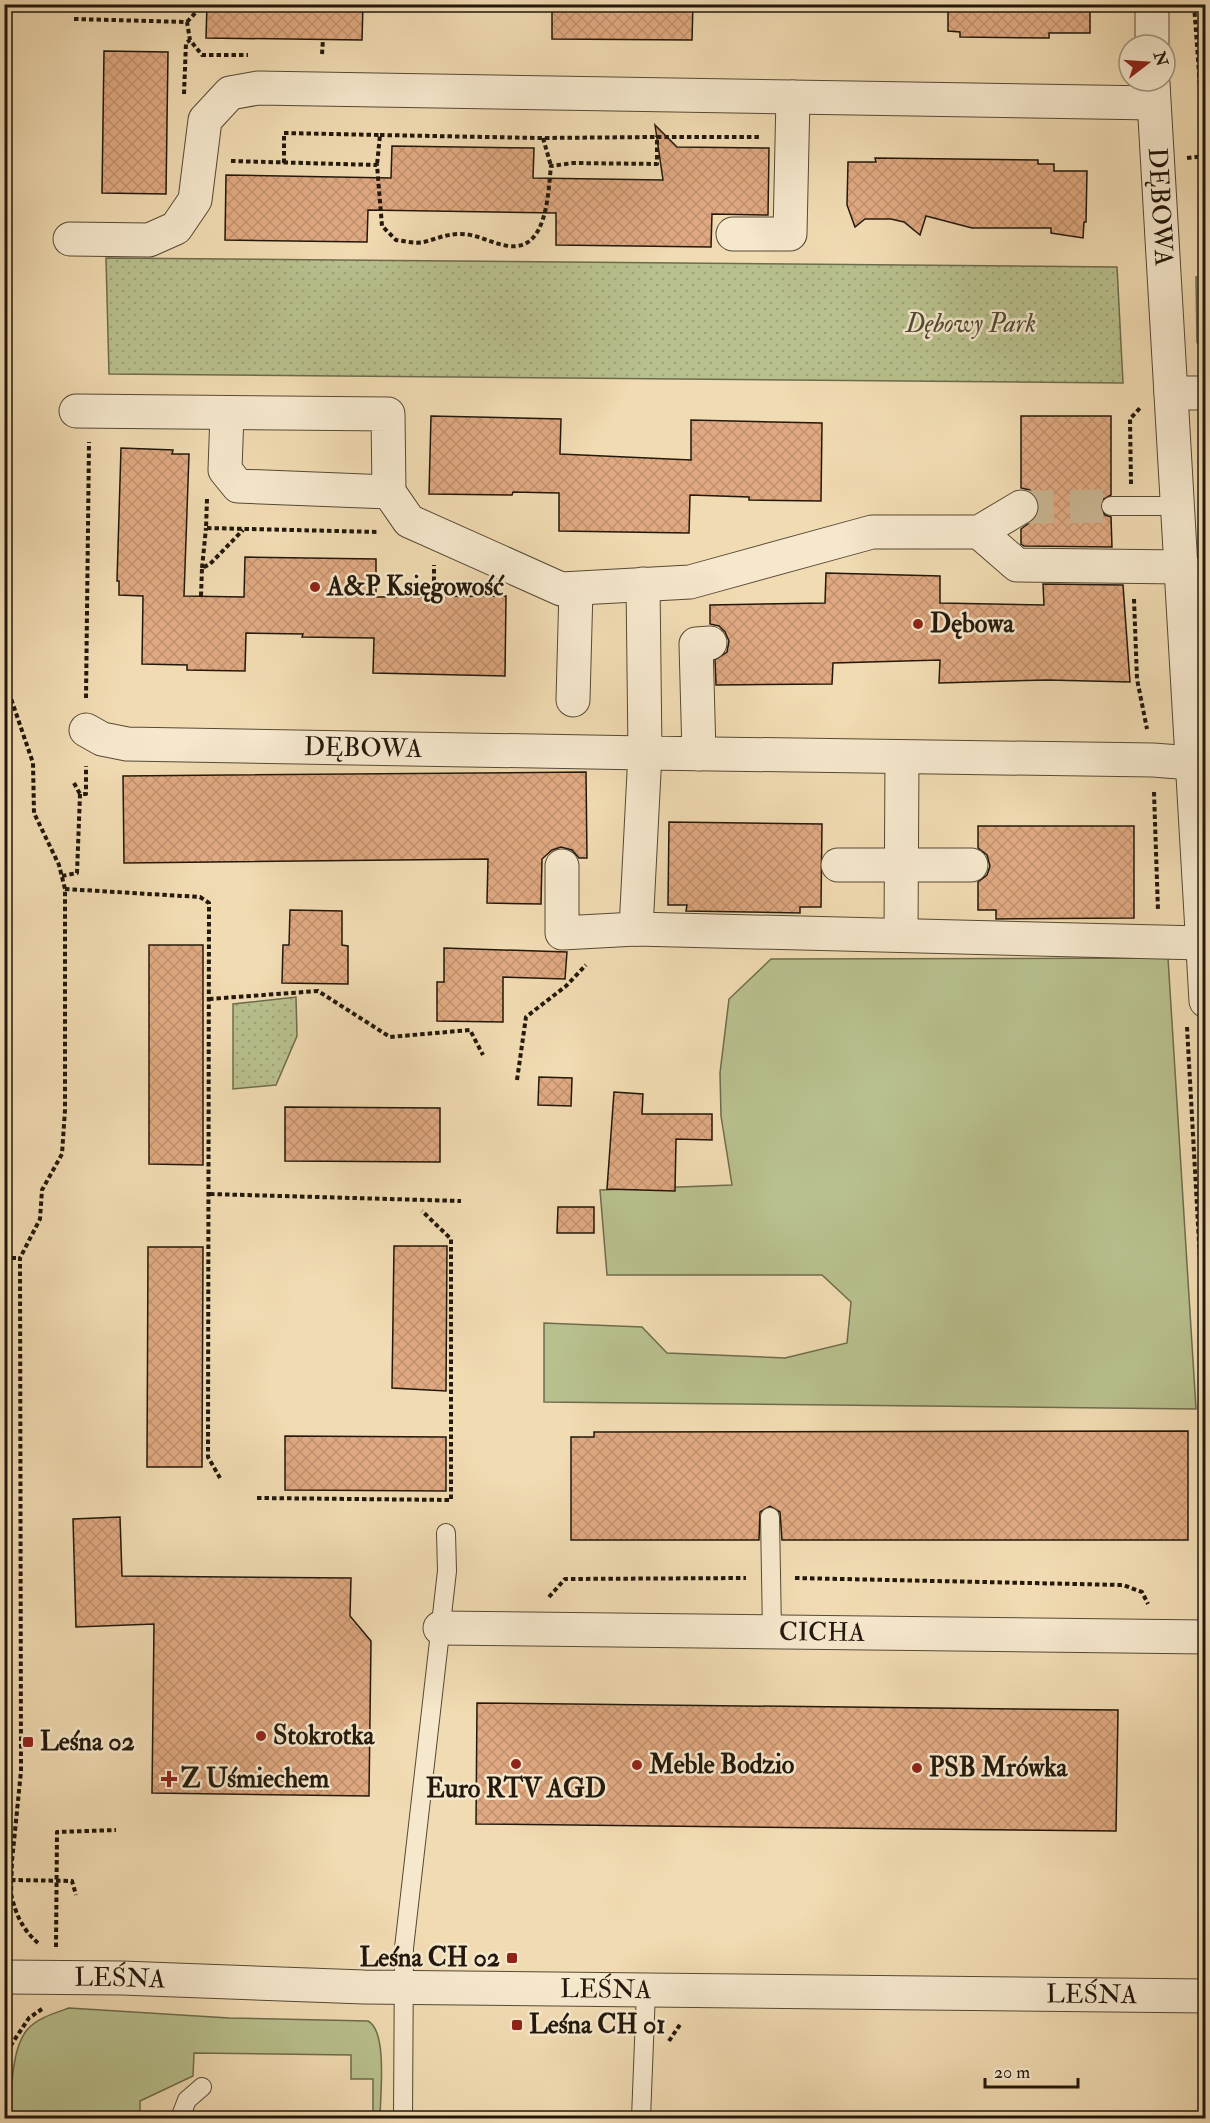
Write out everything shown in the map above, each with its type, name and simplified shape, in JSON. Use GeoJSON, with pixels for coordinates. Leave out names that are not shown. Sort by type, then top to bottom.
{"type":"FeatureCollection","features":[{"type":"Feature","properties":{"kind":"street"},"geometry":{"type":"LineString","coordinates":[[1152,4],[1152,33]]}},
{"type":"Feature","properties":{"kind":"street"},"geometry":{"type":"LineString","coordinates":[[70,239],[149,240],[176,228],[195,200],[205,120],[230,93],[258,88],[793,97],[1117,92]]}},
{"type":"Feature","properties":{"kind":"street","name":"DĘBOWA"},"geometry":{"type":"LineString","coordinates":[[1153,93],[1178,506],[1193,568],[1192,764],[1201,835],[1202,943],[1206,1001]]}},
{"type":"Feature","properties":{"kind":"street"},"geometry":{"type":"LineString","coordinates":[[733,234],[790,234],[793,97]]}},
{"type":"Feature","properties":{"kind":"street"},"geometry":{"type":"LineString","coordinates":[[1171,393],[1206,393]]}},
{"type":"Feature","properties":{"kind":"street"},"geometry":{"type":"LineString","coordinates":[[82,411],[388,414],[389,492],[409,521],[561,589],[690,582],[872,532],[979,532],[1021,507]]}},
{"type":"Feature","properties":{"kind":"street"},"geometry":{"type":"LineString","coordinates":[[227,413],[225,470],[238,486],[389,492]]}},
{"type":"Feature","properties":{"kind":"street"},"geometry":{"type":"LineString","coordinates":[[979,532],[1017,565],[1193,568]]}},
{"type":"Feature","properties":{"kind":"street"},"geometry":{"type":"LineString","coordinates":[[636,930],[645,753],[643,584]]}},
{"type":"Feature","properties":{"kind":"street"},"geometry":{"type":"LineString","coordinates":[[573,700],[576,589]]}},
{"type":"Feature","properties":{"kind":"street"},"geometry":{"type":"LineString","coordinates":[[699,754],[696,644],[710,643]]}},
{"type":"Feature","properties":{"kind":"street","name":"DĘBOWA"},"geometry":{"type":"LineString","coordinates":[[80,728],[102,739],[127,744],[902,758],[1153,760],[1192,764]]}},
{"type":"Feature","properties":{"kind":"street"},"geometry":{"type":"LineString","coordinates":[[901,936],[902,758]]}},
{"type":"Feature","properties":{"kind":"street"},"geometry":{"type":"LineString","coordinates":[[838,865],[971,865]]}},
{"type":"Feature","properties":{"kind":"street"},"geometry":{"type":"LineString","coordinates":[[562,866],[562,933],[636,930],[1202,943]]}},
{"type":"Feature","properties":{"kind":"street","name":"CICHA"},"geometry":{"type":"LineString","coordinates":[[440,1628],[1206,1637]]}},
{"type":"Feature","properties":{"kind":"street","name":"LEŚNA"},"geometry":{"type":"LineString","coordinates":[[4,1977],[122,1978],[402,1988],[1206,1996]]}},
{"type":"Feature","properties":{"kind":"lane"},"geometry":{"type":"LineString","coordinates":[[1111,506],[1178,506]]}},
{"type":"Feature","properties":{"kind":"lane"},"geometry":{"type":"LineString","coordinates":[[771,1517],[772,1632]]}},
{"type":"Feature","properties":{"kind":"lane"},"geometry":{"type":"LineString","coordinates":[[403,2118],[402,1988],[409,1898],[447,1571],[446,1533]]}},
{"type":"Feature","properties":{"kind":"lane"},"geometry":{"type":"LineString","coordinates":[[641,2118],[646,1991]]}},
{"type":"Feature","properties":{"kind":"lane"},"geometry":{"type":"LineString","coordinates":[[180,2118],[187,2100],[202,2087]]}},
{"type":"Feature","properties":{"kind":"path"},"geometry":{"type":"LineString","coordinates":[[1157,160],[1205,156],[1194,4]]}},
{"type":"Feature","properties":{"kind":"path"},"geometry":{"type":"LineString","coordinates":[[198,10],[188,22],[190,40],[202,55],[250,55]]}},
{"type":"Feature","properties":{"kind":"path"},"geometry":{"type":"LineString","coordinates":[[74,20],[188,22]]}},
{"type":"Feature","properties":{"kind":"path"},"geometry":{"type":"LineString","coordinates":[[322,39],[322,54]]}},
{"type":"Feature","properties":{"kind":"path"},"geometry":{"type":"LineString","coordinates":[[310,54],[328,54],[325,89]]}},
{"type":"Feature","properties":{"kind":"path"},"geometry":{"type":"LineString","coordinates":[[284,163],[284,133],[543,138],[792,138]]}},
{"type":"Feature","properties":{"kind":"path"},"geometry":{"type":"LineString","coordinates":[[380,135],[377,165],[382,226],[396,240],[422,242],[436,237],[460,234],[479,236],[510,247],[526,243],[542,227],[551,165],[543,138]]}},
{"type":"Feature","properties":{"kind":"path"},"geometry":{"type":"LineString","coordinates":[[551,165],[657,164],[657,137]]}},
{"type":"Feature","properties":{"kind":"path"},"geometry":{"type":"LineString","coordinates":[[200,161],[377,165]]}},
{"type":"Feature","properties":{"kind":"path"},"geometry":{"type":"LineString","coordinates":[[80,794],[86,794],[80,728],[82,411]]}},
{"type":"Feature","properties":{"kind":"path"},"geometry":{"type":"LineString","coordinates":[[201,596],[206,528]]}},
{"type":"Feature","properties":{"kind":"path"},"geometry":{"type":"LineString","coordinates":[[202,568],[210,564],[243,529]]}},
{"type":"Feature","properties":{"kind":"path"},"geometry":{"type":"LineString","coordinates":[[4,678],[33,763],[33,813],[59,864],[65,889],[65,1110],[62,1154],[42,1190],[40,1219],[20,1258],[21,1771],[11,1894],[4,1894]]}},
{"type":"Feature","properties":{"kind":"path"},"geometry":{"type":"LineString","coordinates":[[62,876],[77,873],[80,794],[74,783]]}},
{"type":"Feature","properties":{"kind":"path"},"geometry":{"type":"LineString","coordinates":[[65,889],[200,897],[209,903],[208,1457],[220,1478]]}},
{"type":"Feature","properties":{"kind":"path"},"geometry":{"type":"LineString","coordinates":[[517,1080],[526,1017],[566,986],[585,966],[594,962]]}},
{"type":"Feature","properties":{"kind":"path"},"geometry":{"type":"LineString","coordinates":[[209,999],[318,991],[390,1036],[470,1030],[483,1055]]}},
{"type":"Feature","properties":{"kind":"path"},"geometry":{"type":"LineString","coordinates":[[210,1194],[461,1201]]}},
{"type":"Feature","properties":{"kind":"path"},"geometry":{"type":"LineString","coordinates":[[257,1498],[451,1500],[451,1239],[422,1211]]}},
{"type":"Feature","properties":{"kind":"path"},"geometry":{"type":"LineString","coordinates":[[4,1258],[20,1258]]}},
{"type":"Feature","properties":{"kind":"path"},"geometry":{"type":"LineString","coordinates":[[527,1629],[565,1578],[771,1578],[1123,1585],[1143,1592],[1164,1637]]}},
{"type":"Feature","properties":{"kind":"path"},"geometry":{"type":"LineString","coordinates":[[56,1951],[57,1832],[116,1830]]}},
{"type":"Feature","properties":{"kind":"path"},"geometry":{"type":"LineString","coordinates":[[11,1880],[72,1881],[76,1895]]}},
{"type":"Feature","properties":{"kind":"path"},"geometry":{"type":"LineString","coordinates":[[9,2118],[7,2048],[29,2018],[43,2008],[53,2007]]}},
{"type":"Feature","properties":{"kind":"green space","name":"Dębowy Park"},"geometry":{"type":"Polygon","coordinates":[[[106,258],[1117,267],[1123,383],[109,374],[106,258]]]}},
{"type":"Feature","properties":{"kind":"green space"},"geometry":{"type":"Polygon","coordinates":[[[1196,277],[1205,277],[1205,358],[1197,342],[1196,277]]]}},
{"type":"Feature","properties":{"kind":"green space"},"geometry":{"type":"Polygon","coordinates":[[[1168,958],[1196,1409],[544,1402],[544,1323],[642,1327],[667,1353],[785,1358],[847,1343],[851,1302],[822,1275],[607,1275],[600,1190],[732,1185],[721,1116],[720,1073],[729,999],[771,959],[1168,958]]]}},
{"type":"Feature","properties":{"kind":"green space"},"geometry":{"type":"Polygon","coordinates":[[[296,997],[297,1036],[276,1085],[233,1089],[233,1004],[296,997]]]}},
{"type":"Feature","properties":{"kind":"green space"},"geometry":{"type":"Polygon","coordinates":[[[69,2008],[229,2018],[368,2021],[374,2027],[381,2051],[380,2118],[373,2118],[373,2079],[351,2079],[351,2055],[194,2053],[193,2076],[140,2101],[140,2118],[11,2118],[13,2072],[22,2038],[36,2022],[69,2008]]]}},
{"type":"Feature","properties":{"kind":"building"},"geometry":{"type":"Polygon","coordinates":[[[207,4],[363,4],[362,40],[206,38],[207,4]]]}},
{"type":"Feature","properties":{"kind":"building"},"geometry":{"type":"Polygon","coordinates":[[[552,4],[693,4],[692,40],[552,39],[552,4]]]}},
{"type":"Feature","properties":{"kind":"building"},"geometry":{"type":"Polygon","coordinates":[[[948,4],[1090,4],[1090,33],[1049,33],[1049,38],[960,37],[960,32],[948,31],[948,4]]]}},
{"type":"Feature","properties":{"kind":"building"},"geometry":{"type":"Polygon","coordinates":[[[104,51],[168,52],[166,194],[102,193],[104,51]]]}},
{"type":"Feature","properties":{"kind":"building"},"geometry":{"type":"Polygon","coordinates":[[[655,125],[677,147],[769,148],[768,215],[712,214],[711,247],[556,245],[556,213],[368,210],[367,242],[225,240],[226,175],[391,178],[392,146],[534,148],[533,178],[663,180],[655,125]]]}},
{"type":"Feature","properties":{"kind":"building"},"geometry":{"type":"Polygon","coordinates":[[[875,158],[1038,160],[1038,164],[1054,164],[1054,171],[1087,171],[1086,222],[1084,222],[1083,238],[1051,233],[1051,228],[972,228],[926,216],[920,235],[904,222],[891,219],[865,219],[855,227],[847,205],[848,162],[876,162],[875,158]]]}},
{"type":"Feature","properties":{"kind":"building"},"geometry":{"type":"Polygon","coordinates":[[[431,416],[561,419],[560,454],[691,460],[691,420],[822,423],[821,501],[749,500],[749,497],[690,495],[689,533],[559,531],[559,493],[429,494],[431,416]]]}},
{"type":"Feature","properties":{"kind":"building"},"geometry":{"type":"Polygon","coordinates":[[[1021,416],[1111,416],[1111,495],[1102,500],[1100,507],[1105,515],[1111,517],[1112,547],[1024,546],[1021,544],[1021,529],[1037,517],[1040,507],[1037,497],[1030,490],[1021,488],[1021,416]]]}},
{"type":"Feature","properties":{"kind":"building"},"geometry":{"type":"Polygon","coordinates":[[[121,448],[173,450],[172,454],[189,454],[184,596],[244,597],[245,557],[376,559],[376,597],[506,596],[505,676],[373,673],[374,638],[302,637],[303,634],[246,633],[245,671],[187,670],[187,665],[142,664],[143,596],[119,595],[119,581],[117,581],[121,448]]]}},
{"type":"Feature","properties":{"kind":"building","name":"Dębowa"},"geometry":{"type":"Polygon","coordinates":[[[826,573],[940,576],[940,603],[1044,605],[1043,584],[1123,585],[1130,682],[1047,680],[939,683],[940,660],[833,663],[832,684],[716,685],[715,660],[727,652],[729,641],[719,626],[710,624],[710,605],[825,603],[826,573]]]}},
{"type":"Feature","properties":{"kind":"building"},"geometry":{"type":"Polygon","coordinates":[[[586,772],[587,858],[579,858],[572,850],[561,847],[552,850],[542,859],[541,904],[487,903],[488,859],[124,863],[123,776],[586,772]]]}},
{"type":"Feature","properties":{"kind":"building"},"geometry":{"type":"Polygon","coordinates":[[[669,822],[822,824],[821,907],[800,907],[800,913],[686,911],[687,905],[668,905],[669,822]]]}},
{"type":"Feature","properties":{"kind":"building"},"geometry":{"type":"Polygon","coordinates":[[[978,826],[1134,826],[1134,918],[996,919],[996,910],[978,910],[978,882],[987,875],[990,866],[987,855],[978,848],[978,826]]]}},
{"type":"Feature","properties":{"kind":"building"},"geometry":{"type":"Polygon","coordinates":[[[290,910],[342,911],[342,945],[348,946],[348,984],[282,983],[283,945],[289,945],[290,910]]]}},
{"type":"Feature","properties":{"kind":"building"},"geometry":{"type":"Polygon","coordinates":[[[149,945],[203,945],[203,1165],[149,1164],[149,945]]]}},
{"type":"Feature","properties":{"kind":"building"},"geometry":{"type":"Polygon","coordinates":[[[444,948],[567,952],[565,979],[503,977],[503,1022],[437,1021],[437,982],[444,982],[444,948]]]}},
{"type":"Feature","properties":{"kind":"building"},"geometry":{"type":"Polygon","coordinates":[[[539,1077],[572,1078],[571,1106],[538,1105],[539,1077]]]}},
{"type":"Feature","properties":{"kind":"building"},"geometry":{"type":"Polygon","coordinates":[[[614,1092],[643,1094],[642,1114],[712,1114],[712,1140],[676,1139],[675,1191],[607,1189],[614,1092]]]}},
{"type":"Feature","properties":{"kind":"building"},"geometry":{"type":"Polygon","coordinates":[[[285,1107],[440,1108],[440,1162],[285,1161],[285,1107]]]}},
{"type":"Feature","properties":{"kind":"building"},"geometry":{"type":"Polygon","coordinates":[[[558,1207],[594,1207],[594,1233],[557,1233],[558,1207]]]}},
{"type":"Feature","properties":{"kind":"building"},"geometry":{"type":"Polygon","coordinates":[[[394,1246],[447,1246],[446,1391],[392,1388],[394,1246]]]}},
{"type":"Feature","properties":{"kind":"building"},"geometry":{"type":"Polygon","coordinates":[[[148,1247],[203,1247],[202,1467],[147,1467],[148,1247]]]}},
{"type":"Feature","properties":{"kind":"building"},"geometry":{"type":"Polygon","coordinates":[[[1188,1431],[1188,1540],[782,1540],[780,1512],[770,1506],[760,1512],[759,1540],[571,1540],[571,1437],[594,1437],[594,1432],[1188,1431]]]}},
{"type":"Feature","properties":{"kind":"building"},"geometry":{"type":"Polygon","coordinates":[[[285,1436],[446,1437],[446,1491],[285,1490],[285,1436]]]}},
{"type":"Feature","properties":{"kind":"building","name":"Stokrotka"},"geometry":{"type":"Polygon","coordinates":[[[120,1517],[122,1576],[351,1578],[350,1616],[371,1641],[369,1796],[152,1793],[154,1624],[76,1627],[73,1519],[120,1517]]]}},
{"type":"Feature","properties":{"kind":"building","name":"PSB Mrówka"},"geometry":{"type":"Polygon","coordinates":[[[477,1703],[1118,1710],[1116,1831],[476,1824],[477,1703]]]}},
{"type":"Feature","properties":{"kind":"tunnel"},"geometry":{"type":"LineString","coordinates":[[1021,507],[1111,506]]}},
{"type":"Feature","properties":{"kind":"place","name":"A&P Księgowość"},"geometry":{"type":"Point","coordinates":[315,587]}},
{"type":"Feature","properties":{"kind":"place","name":"Dębowa"},"geometry":{"type":"Point","coordinates":[918,624]}},
{"type":"Feature","properties":{"kind":"place","name":"Stokrotka"},"geometry":{"type":"Point","coordinates":[261,1736]}},
{"type":"Feature","properties":{"kind":"place","name":"Leśna 02"},"geometry":{"type":"Point","coordinates":[28,1742]}},
{"type":"Feature","properties":{"kind":"place","name":"Euro RTV AGD"},"geometry":{"type":"Point","coordinates":[516,1764]}},
{"type":"Feature","properties":{"kind":"place","name":"Meble Bodzio"},"geometry":{"type":"Point","coordinates":[637,1765]}},
{"type":"Feature","properties":{"kind":"place","name":"PSB Mrówka"},"geometry":{"type":"Point","coordinates":[917,1768]}},
{"type":"Feature","properties":{"kind":"place","name":"Z Uśmiechem"},"geometry":{"type":"Point","coordinates":[169,1779]}},
{"type":"Feature","properties":{"kind":"place","name":"Leśna CH 02"},"geometry":{"type":"Point","coordinates":[512,1958]}},
{"type":"Feature","properties":{"kind":"place","name":"Leśna CH 01"},"geometry":{"type":"Point","coordinates":[517,2025]}}]}
